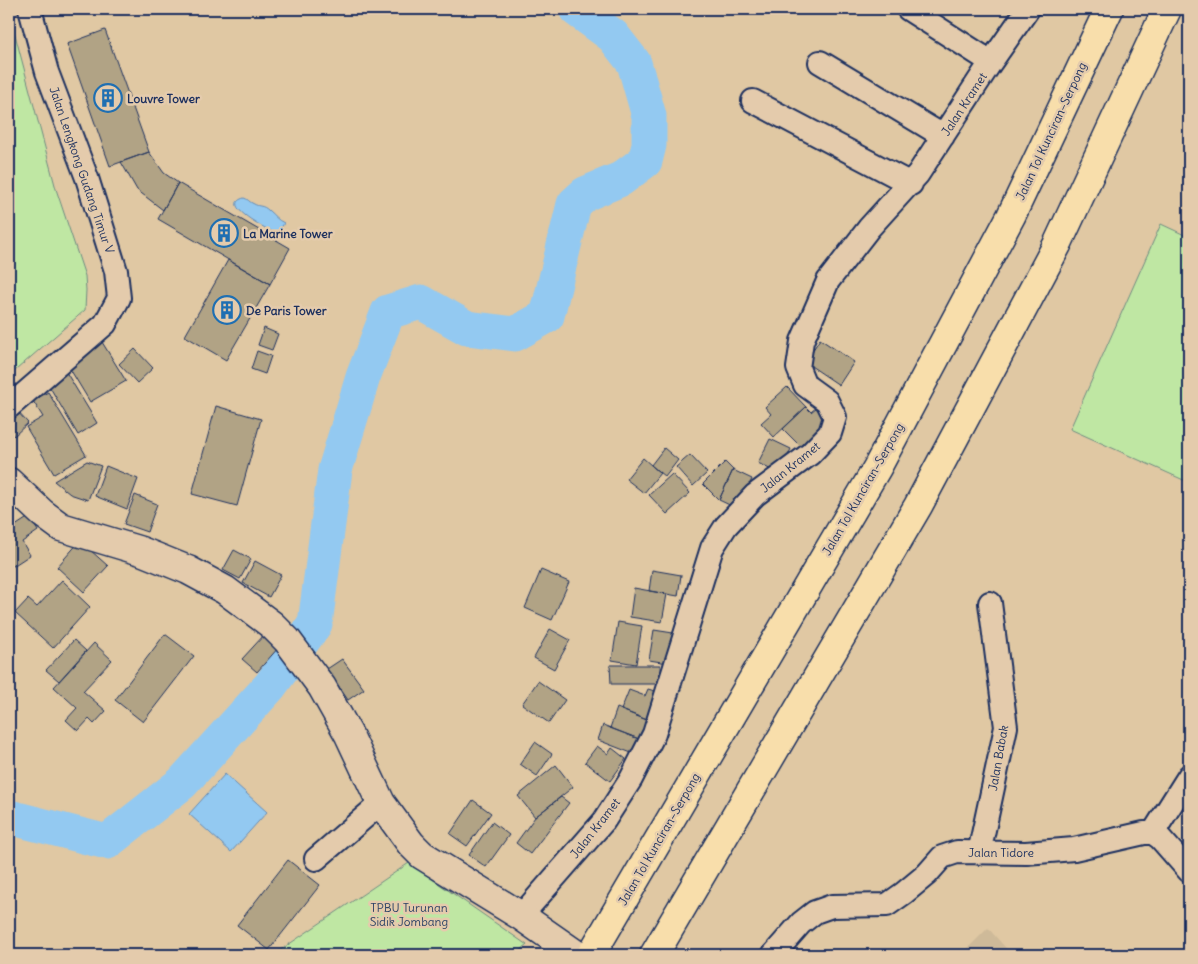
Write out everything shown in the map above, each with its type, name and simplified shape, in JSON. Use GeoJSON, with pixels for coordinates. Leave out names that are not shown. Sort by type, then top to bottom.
{"type":"FeatureCollection","features":[{"type":"Feature","properties":{"kind":"highway","name":"Jalan Tol Kunciran–Serpong"},"geometry":{"type":"LineString","coordinates":[[591,955],[877,468],[1011,216],[1109,9]]}},
{"type":"Feature","properties":{"kind":"highway"},"geometry":{"type":"LineString","coordinates":[[654,955],[918,506],[1057,245],[1167,9]]}},
{"type":"Feature","properties":{"kind":"street","name":"Jalan Lengkong Gudang Timur V"},"geometry":{"type":"LineString","coordinates":[[9,407],[105,324],[119,298],[116,271],[93,197],[47,72],[30,9]]}},
{"type":"Feature","properties":{"kind":"street"},"geometry":{"type":"LineString","coordinates":[[908,9],[991,62]]}},
{"type":"Feature","properties":{"kind":"street","name":"Jalan Kramet"},"geometry":{"type":"LineString","coordinates":[[521,916],[604,821],[631,779],[654,734],[712,548],[726,526],[755,495],[810,454],[830,433],[835,417],[827,401],[805,385],[798,368],[802,341],[828,280],[870,228],[911,184],[1028,9]]}},
{"type":"Feature","properties":{"kind":"street"},"geometry":{"type":"LineString","coordinates":[[820,62],[943,136]]}},
{"type":"Feature","properties":{"kind":"street"},"geometry":{"type":"LineString","coordinates":[[753,101],[911,184]]}},
{"type":"Feature","properties":{"kind":"street"},"geometry":{"type":"LineString","coordinates":[[9,482],[42,513],[61,527],[141,551],[188,570],[225,590],[254,610],[287,640],[322,687],[349,735],[381,803],[410,844],[422,855],[521,916],[577,955]]}},
{"type":"Feature","properties":{"kind":"street","name":"Jalan Babak"},"geometry":{"type":"LineString","coordinates":[[979,852],[1006,727],[990,603]]}},
{"type":"Feature","properties":{"kind":"street"},"geometry":{"type":"LineString","coordinates":[[1189,776],[1153,833],[1160,838],[1189,871]]}},
{"type":"Feature","properties":{"kind":"street"},"geometry":{"type":"LineString","coordinates":[[316,859],[381,803]]}},
{"type":"Feature","properties":{"kind":"street","name":"Jalan Tidore"},"geometry":{"type":"LineString","coordinates":[[774,955],[802,923],[815,912],[832,906],[887,905],[904,894],[927,874],[942,857],[957,852],[1026,853],[1074,849],[1144,833],[1153,833]]}},
{"type":"Feature","properties":{"kind":"shaded area"},"geometry":{"type":"Polygon","coordinates":[[[988,928],[1012,955],[961,955],[988,928]]]}},
{"type":"Feature","properties":{"kind":"green space"},"geometry":{"type":"Polygon","coordinates":[[[9,12],[56,189],[85,276],[86,290],[85,310],[9,376],[9,12]]]}},
{"type":"Feature","properties":{"kind":"green space"},"geometry":{"type":"Polygon","coordinates":[[[1161,224],[1189,237],[1188,482],[1070,429],[1161,224]]]}},
{"type":"Feature","properties":{"kind":"green space","name":"TPBU Turunan Sidik Jombang"},"geometry":{"type":"Polygon","coordinates":[[[409,863],[527,945],[515,955],[273,955],[409,863]]]}},
{"type":"Feature","properties":{"kind":"water"},"geometry":{"type":"Polygon","coordinates":[[[244,198],[266,208],[284,223],[279,232],[275,233],[264,227],[241,211],[237,206],[238,201],[244,198]]]}},
{"type":"Feature","properties":{"kind":"water"},"geometry":{"type":"Polygon","coordinates":[[[225,774],[267,812],[231,852],[189,814],[225,774]]]}},
{"type":"Feature","properties":{"kind":"building","name":"Louvre Tower"},"geometry":{"type":"Polygon","coordinates":[[[105,30],[149,152],[110,166],[67,44],[105,30]]]}},
{"type":"Feature","properties":{"kind":"building"},"geometry":{"type":"Polygon","coordinates":[[[149,152],[164,173],[178,183],[163,210],[137,190],[121,162],[149,152]]]}},
{"type":"Feature","properties":{"kind":"building","name":"La Marine Tower"},"geometry":{"type":"Polygon","coordinates":[[[178,183],[290,248],[270,284],[158,219],[178,183]]]}},
{"type":"Feature","properties":{"kind":"building","name":"De Paris Tower"},"geometry":{"type":"Polygon","coordinates":[[[228,260],[270,284],[226,360],[185,336],[228,260]]]}},
{"type":"Feature","properties":{"kind":"building"},"geometry":{"type":"Polygon","coordinates":[[[264,328],[278,334],[272,350],[258,345],[264,328]]]}},
{"type":"Feature","properties":{"kind":"building"},"geometry":{"type":"Polygon","coordinates":[[[820,339],[854,362],[839,385],[805,362],[820,339]]]}},
{"type":"Feature","properties":{"kind":"building"},"geometry":{"type":"Polygon","coordinates":[[[102,342],[126,381],[90,402],[67,364],[102,342]]]}},
{"type":"Feature","properties":{"kind":"building"},"geometry":{"type":"Polygon","coordinates":[[[135,349],[153,368],[137,383],[119,364],[135,349]]]}},
{"type":"Feature","properties":{"kind":"building"},"geometry":{"type":"Polygon","coordinates":[[[257,351],[271,356],[265,374],[251,369],[257,351]]]}},
{"type":"Feature","properties":{"kind":"building"},"geometry":{"type":"Polygon","coordinates":[[[66,372],[97,423],[78,435],[48,384],[66,372]]]}},
{"type":"Feature","properties":{"kind":"building"},"geometry":{"type":"Polygon","coordinates":[[[787,387],[806,407],[774,437],[761,423],[771,414],[765,407],[787,387]]]}},
{"type":"Feature","properties":{"kind":"building"},"geometry":{"type":"Polygon","coordinates":[[[48,392],[86,455],[54,474],[26,427],[43,417],[33,401],[48,392]]]}},
{"type":"Feature","properties":{"kind":"building"},"geometry":{"type":"Polygon","coordinates":[[[216,406],[261,419],[237,506],[192,494],[216,406]]]}},
{"type":"Feature","properties":{"kind":"building"},"geometry":{"type":"Polygon","coordinates":[[[818,406],[832,420],[802,448],[783,429],[806,407],[811,412],[818,406]]]}},
{"type":"Feature","properties":{"kind":"building"},"geometry":{"type":"Polygon","coordinates":[[[14,408],[28,423],[14,436],[9,431],[9,413],[14,408]]]}},
{"type":"Feature","properties":{"kind":"building"},"geometry":{"type":"Polygon","coordinates":[[[770,439],[791,449],[779,474],[758,463],[770,439]]]}},
{"type":"Feature","properties":{"kind":"building"},"geometry":{"type":"Polygon","coordinates":[[[664,448],[678,460],[665,477],[651,465],[664,448]]]}},
{"type":"Feature","properties":{"kind":"building"},"geometry":{"type":"Polygon","coordinates":[[[690,455],[707,473],[693,486],[676,467],[690,455]]]}},
{"type":"Feature","properties":{"kind":"building"},"geometry":{"type":"Polygon","coordinates":[[[643,458],[660,473],[644,493],[626,479],[643,458]]]}},
{"type":"Feature","properties":{"kind":"building"},"geometry":{"type":"Polygon","coordinates":[[[87,461],[101,466],[88,500],[70,494],[54,481],[87,461]]]}},
{"type":"Feature","properties":{"kind":"building"},"geometry":{"type":"Polygon","coordinates":[[[725,462],[733,470],[719,500],[703,484],[725,462]]]}},
{"type":"Feature","properties":{"kind":"building"},"geometry":{"type":"Polygon","coordinates":[[[106,466],[138,479],[127,509],[95,496],[106,466]]]}},
{"type":"Feature","properties":{"kind":"building"},"geometry":{"type":"Polygon","coordinates":[[[733,470],[752,479],[738,509],[719,500],[733,470]]]}},
{"type":"Feature","properties":{"kind":"building"},"geometry":{"type":"Polygon","coordinates":[[[672,474],[690,493],[667,514],[649,495],[672,474]]]}},
{"type":"Feature","properties":{"kind":"building"},"geometry":{"type":"Polygon","coordinates":[[[135,495],[157,504],[147,532],[124,524],[135,495]]]}},
{"type":"Feature","properties":{"kind":"building"},"geometry":{"type":"Polygon","coordinates":[[[29,517],[38,531],[22,542],[30,555],[10,568],[9,530],[29,517]]]}},
{"type":"Feature","properties":{"kind":"building"},"geometry":{"type":"Polygon","coordinates":[[[80,541],[108,566],[84,592],[57,567],[80,541]]]}},
{"type":"Feature","properties":{"kind":"building"},"geometry":{"type":"Polygon","coordinates":[[[234,550],[251,559],[240,579],[223,570],[234,550]]]}},
{"type":"Feature","properties":{"kind":"building"},"geometry":{"type":"Polygon","coordinates":[[[255,561],[281,575],[269,597],[243,583],[255,561]]]}},
{"type":"Feature","properties":{"kind":"building"},"geometry":{"type":"Polygon","coordinates":[[[541,570],[569,582],[552,620],[525,608],[541,570]]]}},
{"type":"Feature","properties":{"kind":"building"},"geometry":{"type":"Polygon","coordinates":[[[652,570],[681,575],[678,596],[649,591],[652,570]]]}},
{"type":"Feature","properties":{"kind":"building"},"geometry":{"type":"Polygon","coordinates":[[[62,580],[90,607],[53,648],[15,613],[28,599],[37,607],[62,580]]]}},
{"type":"Feature","properties":{"kind":"building"},"geometry":{"type":"Polygon","coordinates":[[[634,588],[667,594],[662,622],[630,617],[634,588]]]}},
{"type":"Feature","properties":{"kind":"building"},"geometry":{"type":"Polygon","coordinates":[[[618,622],[642,626],[636,664],[612,660],[618,622]]]}},
{"type":"Feature","properties":{"kind":"building"},"geometry":{"type":"Polygon","coordinates":[[[550,629],[570,640],[554,669],[534,658],[550,629]]]}},
{"type":"Feature","properties":{"kind":"building"},"geometry":{"type":"Polygon","coordinates":[[[654,630],[673,633],[668,663],[649,660],[654,630]]]}},
{"type":"Feature","properties":{"kind":"building"},"geometry":{"type":"Polygon","coordinates":[[[165,634],[194,656],[143,722],[115,700],[165,634]]]}},
{"type":"Feature","properties":{"kind":"building"},"geometry":{"type":"Polygon","coordinates":[[[265,634],[279,647],[257,672],[242,659],[265,634]]]}},
{"type":"Feature","properties":{"kind":"building"},"geometry":{"type":"Polygon","coordinates":[[[74,640],[86,651],[59,681],[46,670],[74,640]]]}},
{"type":"Feature","properties":{"kind":"building"},"geometry":{"type":"Polygon","coordinates":[[[94,643],[112,660],[83,691],[106,711],[94,724],[89,719],[78,731],[66,720],[77,708],[54,687],[94,643]]]}},
{"type":"Feature","properties":{"kind":"building"},"geometry":{"type":"Polygon","coordinates":[[[342,659],[364,689],[348,700],[327,669],[342,659]]]}},
{"type":"Feature","properties":{"kind":"building"},"geometry":{"type":"Polygon","coordinates":[[[610,665],[660,665],[660,684],[611,684],[610,665]]]}},
{"type":"Feature","properties":{"kind":"building"},"geometry":{"type":"Polygon","coordinates":[[[538,681],[565,700],[549,723],[522,704],[538,681]]]}},
{"type":"Feature","properties":{"kind":"building"},"geometry":{"type":"Polygon","coordinates":[[[648,689],[658,692],[647,720],[621,710],[629,690],[645,696],[648,689]]]}},
{"type":"Feature","properties":{"kind":"building"},"geometry":{"type":"Polygon","coordinates":[[[617,708],[647,720],[639,739],[610,728],[617,708]]]}},
{"type":"Feature","properties":{"kind":"building"},"geometry":{"type":"Polygon","coordinates":[[[603,725],[639,739],[634,754],[598,740],[603,725]]]}},
{"type":"Feature","properties":{"kind":"building"},"geometry":{"type":"Polygon","coordinates":[[[535,742],[552,754],[537,776],[520,764],[535,742]]]}},
{"type":"Feature","properties":{"kind":"building"},"geometry":{"type":"Polygon","coordinates":[[[597,746],[608,754],[612,748],[626,759],[610,781],[585,762],[597,746]]]}},
{"type":"Feature","properties":{"kind":"building"},"geometry":{"type":"Polygon","coordinates":[[[556,765],[573,787],[535,817],[518,796],[556,765]]]}},
{"type":"Feature","properties":{"kind":"building"},"geometry":{"type":"Polygon","coordinates":[[[561,797],[569,803],[530,854],[516,843],[535,817],[561,797]]]}},
{"type":"Feature","properties":{"kind":"building"},"geometry":{"type":"Polygon","coordinates":[[[473,800],[491,813],[467,846],[450,834],[473,800]]]}},
{"type":"Feature","properties":{"kind":"building"},"geometry":{"type":"Polygon","coordinates":[[[492,822],[509,835],[486,867],[469,855],[492,822]]]}},
{"type":"Feature","properties":{"kind":"building"},"geometry":{"type":"Polygon","coordinates":[[[288,860],[320,885],[269,950],[237,925],[288,860]]]}},
{"type":"Feature","properties":{"kind":"waterway"},"geometry":{"type":"LineString","coordinates":[[9,817],[107,842],[182,783],[270,686],[315,624],[335,470],[363,377],[388,312],[421,302],[467,328],[515,334],[547,316],[574,204],[585,194],[621,179],[645,161],[649,145],[649,116],[634,63],[613,36],[576,9]]}},
{"type":"Feature","properties":{"kind":"place","name":"Louvre Tower"},"geometry":{"type":"Point","coordinates":[108,98]}},
{"type":"Feature","properties":{"kind":"place","name":"La Marine Tower"},"geometry":{"type":"Point","coordinates":[224,233]}},
{"type":"Feature","properties":{"kind":"place","name":"De Paris Tower"},"geometry":{"type":"Point","coordinates":[227,310]}}]}
